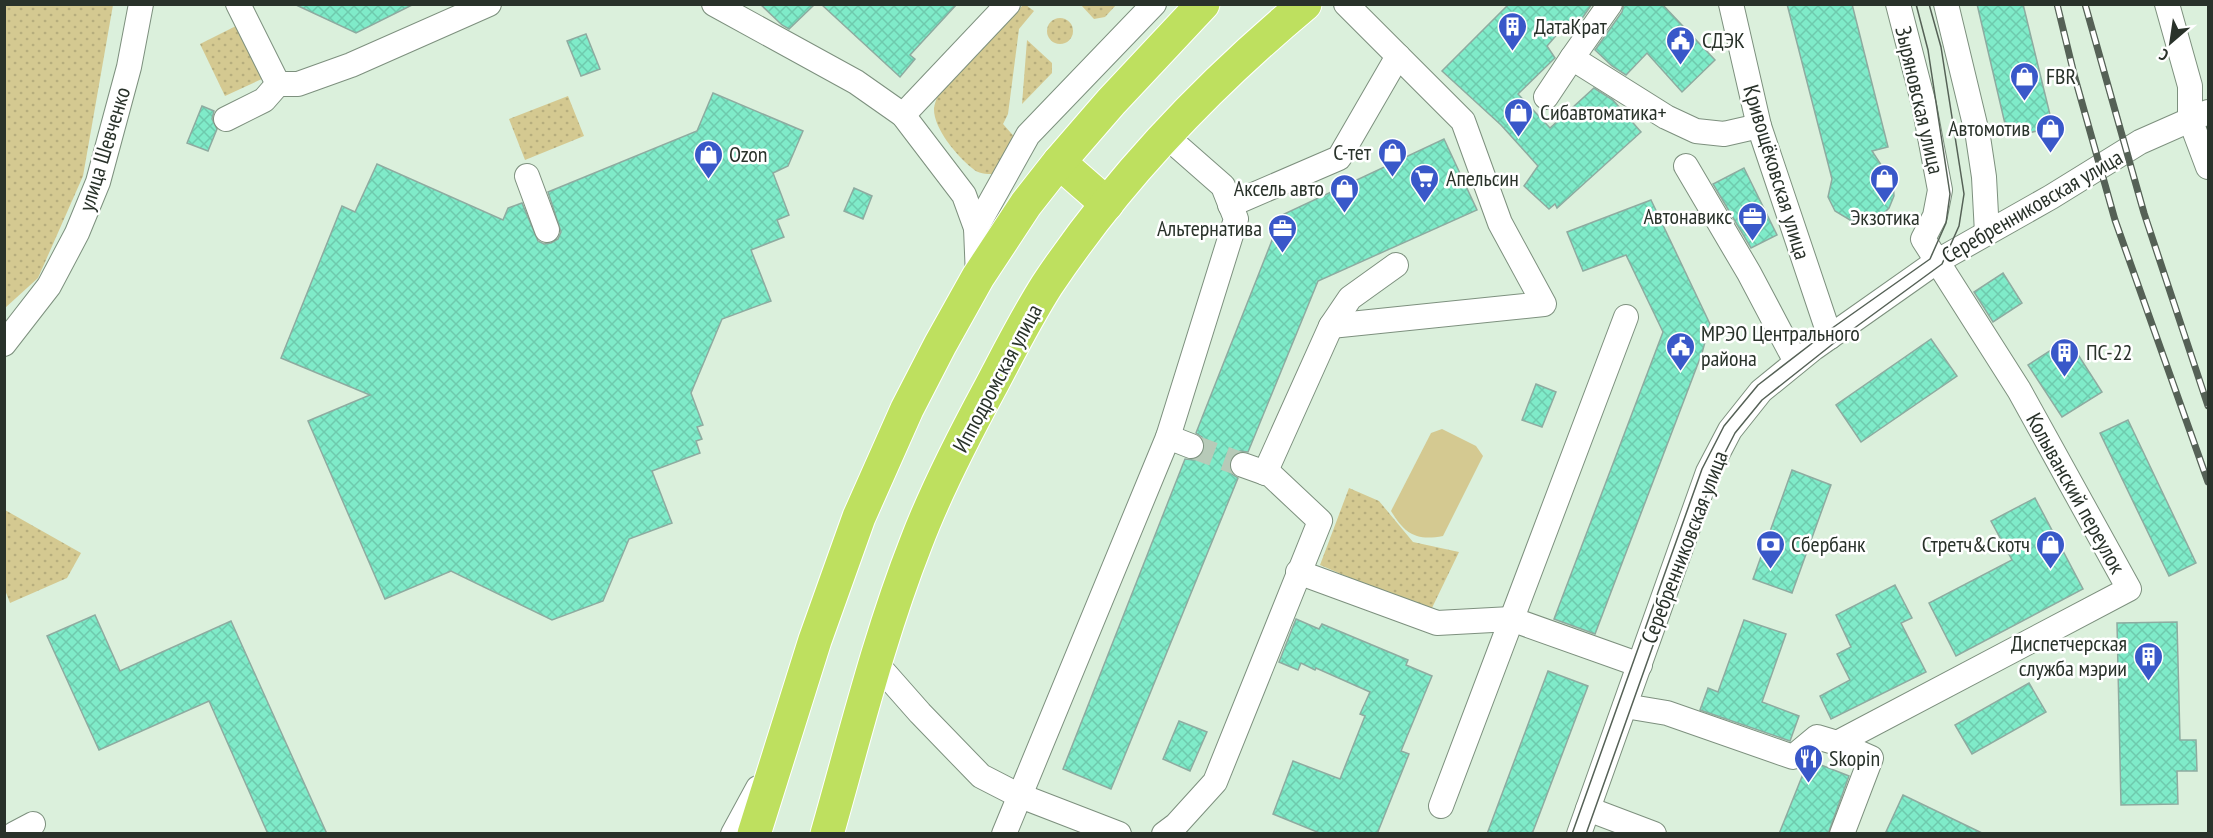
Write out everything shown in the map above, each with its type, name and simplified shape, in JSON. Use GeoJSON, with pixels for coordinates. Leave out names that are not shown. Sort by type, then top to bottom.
{"type":"FeatureCollection","features":[{"type":"Feature","properties":{"kind":"highway"},"geometry":{"type":"LineString","coordinates":[[754,834],[815,640],[859,517],[907,409],[978,277],[1026,204],[1059,162],[1111,102],[1203,4]]}},
{"type":"Feature","properties":{"kind":"highway","name":"Ипподромская улица"},"geometry":{"type":"LineString","coordinates":[[827,834],[875,662],[916,542],[966,434],[1047,286],[1107,204],[1166,136],[1259,43],[1305,4]]}},
{"type":"Feature","properties":{"kind":"highway"},"geometry":{"type":"LineString","coordinates":[[1059,162],[1107,204]]}},
{"type":"Feature","properties":{"kind":"street","name":"улица Шевченко"},"geometry":{"type":"LineString","coordinates":[[4,344],[50,286],[77,233],[98,182],[129,66],[141,4]]}},
{"type":"Feature","properties":{"kind":"street"},"geometry":{"type":"LineString","coordinates":[[238,4],[278,84]]}},
{"type":"Feature","properties":{"kind":"street"},"geometry":{"type":"LineString","coordinates":[[226,120],[264,100],[278,84],[298,84],[351,65],[489,4]]}},
{"type":"Feature","properties":{"kind":"street"},"geometry":{"type":"LineString","coordinates":[[714,4],[856,82],[903,115],[964,195],[976,228],[978,277]]}},
{"type":"Feature","properties":{"kind":"street"},"geometry":{"type":"LineString","coordinates":[[903,115],[1008,4]]}},
{"type":"Feature","properties":{"kind":"street"},"geometry":{"type":"LineString","coordinates":[[976,228],[1028,135],[1154,4]]}},
{"type":"Feature","properties":{"kind":"street"},"geometry":{"type":"LineString","coordinates":[[1331,327],[1544,304],[1500,223],[1463,121],[1346,4]]}},
{"type":"Feature","properties":{"kind":"street"},"geometry":{"type":"LineString","coordinates":[[1546,97],[1610,4]]}},
{"type":"Feature","properties":{"kind":"street","name":"Кривощёковская улица"},"geometry":{"type":"LineString","coordinates":[[1731,4],[1759,126],[1830,337]]}},
{"type":"Feature","properties":{"kind":"street","name":"Зыряновская улица"},"geometry":{"type":"LineString","coordinates":[[1898,4],[1924,105],[1940,190],[1935,216],[1923,239],[1936,261]]}},
{"type":"Feature","properties":{"kind":"street","name":"Зыряновская улица"},"geometry":{"type":"LineString","coordinates":[[1946,4],[1978,136],[1984,177],[1986,233]]}},
{"type":"Feature","properties":{"kind":"street"},"geometry":{"type":"LineString","coordinates":[[2167,4],[2199,116],[2208,167]]}},
{"type":"Feature","properties":{"kind":"street"},"geometry":{"type":"LineString","coordinates":[[1230,205],[1339,158],[1398,56]]}},
{"type":"Feature","properties":{"kind":"street"},"geometry":{"type":"LineString","coordinates":[[1572,58],[1666,117],[1696,132],[1724,134],[1759,126]]}},
{"type":"Feature","properties":{"kind":"street","name":"Серебренниковская улица"},"geometry":{"type":"LineString","coordinates":[[1579,834],[1708,472],[1730,430],[1761,391],[1796,362],[1936,261],[2051,197],[2140,142],[2199,116]]}},
{"type":"Feature","properties":{"kind":"street"},"geometry":{"type":"LineString","coordinates":[[1004,834],[1018,795],[1179,441],[1236,219],[1222,186],[1166,136]]}},
{"type":"Feature","properties":{"kind":"street"},"geometry":{"type":"LineString","coordinates":[[1686,166],[1749,273],[1796,362]]}},
{"type":"Feature","properties":{"kind":"street"},"geometry":{"type":"LineString","coordinates":[[526,176],[547,230]]}},
{"type":"Feature","properties":{"kind":"street","name":"Колыванский переулок"},"geometry":{"type":"LineString","coordinates":[[1625,706],[1667,713],[1793,757],[1817,737],[1837,743],[2129,589],[2019,390],[1936,261]]}},
{"type":"Feature","properties":{"kind":"street"},"geometry":{"type":"LineString","coordinates":[[1164,834],[1176,825],[1215,782],[1320,521],[1271,475],[1254,469],[1331,327],[1350,298],[1396,265]]}},
{"type":"Feature","properties":{"kind":"street"},"geometry":{"type":"LineString","coordinates":[[1441,806],[1626,317]]}},
{"type":"Feature","properties":{"kind":"street"},"geometry":{"type":"LineString","coordinates":[[1298,572],[1437,623],[1511,619],[1640,665]]}},
{"type":"Feature","properties":{"kind":"street"},"geometry":{"type":"LineString","coordinates":[[875,662],[981,776],[1018,795],[1119,834]]}},
{"type":"Feature","properties":{"kind":"street"},"geometry":{"type":"LineString","coordinates":[[733,834],[785,739]]}},
{"type":"Feature","properties":{"kind":"street"},"geometry":{"type":"LineString","coordinates":[[1837,743],[1871,758],[1842,834]]}},
{"type":"Feature","properties":{"kind":"street"},"geometry":{"type":"LineString","coordinates":[[1588,809],[1654,834]]}},
{"type":"Feature","properties":{"kind":"shaded area"},"geometry":{"type":"Polygon","coordinates":[[[5,4],[113,5],[83,176],[38,278],[5,308],[5,4]]]}},
{"type":"Feature","properties":{"kind":"shaded area"},"geometry":{"type":"Polygon","coordinates":[[[1023,5],[1034,11],[1019,29],[1008,114],[1003,124],[1019,142],[994,174],[982,173],[966,163],[947,141],[937,124],[934,106],[940,89],[1023,5]]]}},
{"type":"Feature","properties":{"kind":"shaded area"},"geometry":{"type":"Polygon","coordinates":[[[1081,5],[1116,5],[1105,17],[1094,19],[1081,5]]]}},
{"type":"Feature","properties":{"kind":"shaded area"},"geometry":{"type":"Polygon","coordinates":[[[1060,18],[1069,22],[1073,31],[1069,40],[1060,44],[1051,40],[1047,31],[1051,22],[1060,18]]]}},
{"type":"Feature","properties":{"kind":"shaded area"},"geometry":{"type":"Polygon","coordinates":[[[238,25],[264,78],[225,96],[200,44],[238,25]]]}},
{"type":"Feature","properties":{"kind":"shaded area"},"geometry":{"type":"Polygon","coordinates":[[[1027,40],[1052,63],[1052,73],[1022,104],[1027,40]]]}},
{"type":"Feature","properties":{"kind":"shaded area"},"geometry":{"type":"Polygon","coordinates":[[[568,96],[584,136],[525,160],[509,119],[568,96]]]}},
{"type":"Feature","properties":{"kind":"shaded area"},"geometry":{"type":"Polygon","coordinates":[[[1442,429],[1476,446],[1483,456],[1443,536],[1418,536],[1406,530],[1391,511],[1431,433],[1442,429]]]}},
{"type":"Feature","properties":{"kind":"shaded area"},"geometry":{"type":"Polygon","coordinates":[[[1349,488],[1379,501],[1413,542],[1459,552],[1430,612],[1320,565],[1349,488]]]}},
{"type":"Feature","properties":{"kind":"shaded area"},"geometry":{"type":"Polygon","coordinates":[[[5,510],[81,553],[67,578],[10,603],[5,590],[5,510]]]}},
{"type":"Feature","properties":{"kind":"building"},"geometry":{"type":"Polygon","coordinates":[[[294,4],[414,4],[356,33],[294,4]]]}},
{"type":"Feature","properties":{"kind":"building"},"geometry":{"type":"Polygon","coordinates":[[[760,4],[815,4],[789,29],[760,4]]]}},
{"type":"Feature","properties":{"kind":"building"},"geometry":{"type":"Polygon","coordinates":[[[821,4],[957,4],[910,55],[915,59],[900,77],[821,4]]]}},
{"type":"Feature","properties":{"kind":"building"},"geometry":{"type":"Polygon","coordinates":[[[1509,4],[1592,4],[1574,30],[1567,23],[1547,46],[1555,58],[1518,94],[1550,128],[1594,88],[1613,100],[1641,132],[1557,208],[1555,204],[1549,209],[1524,186],[1538,166],[1501,125],[1442,71],[1509,4]]]}},
{"type":"Feature","properties":{"kind":"building"},"geometry":{"type":"Polygon","coordinates":[[[1624,4],[1662,4],[1715,60],[1682,92],[1647,53],[1626,75],[1595,50],[1622,12],[1624,4]]]}},
{"type":"Feature","properties":{"kind":"building"},"geometry":{"type":"Polygon","coordinates":[[[1787,4],[1852,4],[1888,147],[1872,151],[1893,183],[1894,196],[1889,208],[1879,218],[1866,222],[1850,220],[1835,211],[1828,197],[1832,179],[1787,4]]]}},
{"type":"Feature","properties":{"kind":"building"},"geometry":{"type":"Polygon","coordinates":[[[1977,4],[2023,4],[2053,127],[2016,136],[2005,124],[1977,4]]]}},
{"type":"Feature","properties":{"kind":"building"},"geometry":{"type":"Polygon","coordinates":[[[586,34],[600,69],[581,76],[567,41],[586,34]]]}},
{"type":"Feature","properties":{"kind":"building"},"geometry":{"type":"Polygon","coordinates":[[[713,93],[803,131],[788,166],[773,173],[789,215],[777,220],[784,237],[751,250],[771,301],[722,319],[691,393],[703,425],[697,427],[702,439],[696,441],[700,453],[652,471],[672,523],[629,539],[603,601],[552,620],[451,571],[385,599],[308,421],[370,395],[281,358],[342,206],[355,212],[377,164],[503,220],[508,208],[522,203],[538,241],[544,244],[551,243],[558,239],[561,232],[548,192],[697,131],[713,93]]]}},
{"type":"Feature","properties":{"kind":"building"},"geometry":{"type":"Polygon","coordinates":[[[202,106],[214,111],[212,119],[217,129],[208,151],[187,143],[202,106]]]}},
{"type":"Feature","properties":{"kind":"building"},"geometry":{"type":"Polygon","coordinates":[[[1444,139],[1477,210],[1318,281],[1248,452],[1240,451],[1230,460],[1229,468],[1238,478],[1111,789],[1063,769],[1185,459],[1194,460],[1204,452],[1205,443],[1196,433],[1282,215],[1444,139]]]}},
{"type":"Feature","properties":{"kind":"building"},"geometry":{"type":"Polygon","coordinates":[[[1744,168],[1777,235],[1751,248],[1713,184],[1744,168]]]}},
{"type":"Feature","properties":{"kind":"building"},"geometry":{"type":"Polygon","coordinates":[[[854,188],[872,196],[863,219],[844,211],[854,188]]]}},
{"type":"Feature","properties":{"kind":"building"},"geometry":{"type":"Polygon","coordinates":[[[1651,200],[1710,324],[1702,353],[1595,634],[1554,619],[1663,332],[1626,255],[1583,271],[1567,232],[1651,200]]]}},
{"type":"Feature","properties":{"kind":"building"},"geometry":{"type":"Polygon","coordinates":[[[2003,273],[2022,303],[1993,322],[1974,292],[2003,273]]]}},
{"type":"Feature","properties":{"kind":"building"},"geometry":{"type":"Polygon","coordinates":[[[1931,339],[1957,376],[1861,442],[1836,405],[1931,339]]]}},
{"type":"Feature","properties":{"kind":"building","name":"ПС-22"},"geometry":{"type":"Polygon","coordinates":[[[2068,339],[2102,392],[2062,417],[2028,365],[2068,339]]]}},
{"type":"Feature","properties":{"kind":"building"},"geometry":{"type":"Polygon","coordinates":[[[1536,384],[1556,392],[1542,427],[1522,420],[1536,384]]]}},
{"type":"Feature","properties":{"kind":"building"},"geometry":{"type":"Polygon","coordinates":[[[2128,420],[2196,563],[2169,576],[2100,433],[2128,420]]]}},
{"type":"Feature","properties":{"kind":"building"},"geometry":{"type":"Polygon","coordinates":[[[1792,470],[1831,485],[1792,593],[1753,579],[1792,470]]]}},
{"type":"Feature","properties":{"kind":"building"},"geometry":{"type":"Polygon","coordinates":[[[2035,498],[2083,589],[1956,656],[1929,603],[2012,560],[1991,521],[2035,498]]]}},
{"type":"Feature","properties":{"kind":"building"},"geometry":{"type":"Polygon","coordinates":[[[1895,585],[1912,618],[1901,623],[1926,672],[1831,719],[1820,696],[1850,680],[1837,654],[1851,647],[1836,615],[1895,585]]]}},
{"type":"Feature","properties":{"kind":"building"},"geometry":{"type":"Polygon","coordinates":[[[95,615],[120,671],[231,621],[327,834],[268,834],[209,701],[99,750],[47,636],[95,615]]]}},
{"type":"Feature","properties":{"kind":"building"},"geometry":{"type":"Polygon","coordinates":[[[1296,619],[1319,629],[1322,624],[1408,660],[1406,665],[1432,676],[1401,751],[1409,754],[1377,834],[1322,834],[1273,814],[1293,761],[1340,779],[1365,716],[1360,714],[1370,692],[1301,663],[1298,670],[1279,662],[1296,619]]]}},
{"type":"Feature","properties":{"kind":"building"},"geometry":{"type":"Polygon","coordinates":[[[1744,620],[1786,634],[1762,702],[1799,716],[1790,741],[1700,710],[1708,688],[1718,692],[1744,620]]]}},
{"type":"Feature","properties":{"kind":"building","name":"Диспетчерская служба мэрии"},"geometry":{"type":"Polygon","coordinates":[[[2177,622],[2180,740],[2196,740],[2197,771],[2177,771],[2178,804],[2121,805],[2117,623],[2177,622]]]}},
{"type":"Feature","properties":{"kind":"building"},"geometry":{"type":"Polygon","coordinates":[[[1548,671],[1588,686],[1532,834],[1487,834],[1548,671]]]}},
{"type":"Feature","properties":{"kind":"building"},"geometry":{"type":"Polygon","coordinates":[[[2029,683],[2046,712],[1972,754],[1955,725],[2029,683]]]}},
{"type":"Feature","properties":{"kind":"building"},"geometry":{"type":"Polygon","coordinates":[[[1179,721],[1207,732],[1190,771],[1163,759],[1179,721]]]}},
{"type":"Feature","properties":{"kind":"building"},"geometry":{"type":"Polygon","coordinates":[[[1811,761],[1849,776],[1828,834],[1779,834],[1807,764],[1811,761]]]}},
{"type":"Feature","properties":{"kind":"building"},"geometry":{"type":"Polygon","coordinates":[[[1903,795],[1984,834],[1885,834],[1903,795]]]}},
{"type":"Feature","properties":{"kind":"tunnel"},"geometry":{"type":"LineString","coordinates":[[1191,446],[1243,465]]}},
{"type":"Feature","properties":{"kind":"tram line"},"geometry":{"type":"LineString","coordinates":[[1572,834],[1702,469],[1724,426],[1758,385],[1828,331],[1930,259],[1946,223],[1950,194],[1928,50],[1916,4]]}},
{"type":"Feature","properties":{"kind":"tram line"},"geometry":{"type":"LineString","coordinates":[[1586,834],[1714,474],[1735,433],[1762,400],[1834,343],[1942,264],[1959,226],[1964,194],[1941,47],[1929,4]]}},
{"type":"Feature","properties":{"kind":"railway"},"geometry":{"type":"LineString","coordinates":[[2057,4],[2075,78],[2115,220],[2208,482]]}},
{"type":"Feature","properties":{"kind":"railway"},"geometry":{"type":"LineString","coordinates":[[2085,4],[2144,213],[2208,406]]}},
{"type":"Feature","properties":{"kind":"place","name":"ДатаКрат"},"geometry":{"type":"Point","coordinates":[1513,52]}},
{"type":"Feature","properties":{"kind":"place","name":"СДЭК"},"geometry":{"type":"Point","coordinates":[1681,66]}},
{"type":"Feature","properties":{"kind":"place","name":"FBR"},"geometry":{"type":"Point","coordinates":[2025,102]}},
{"type":"Feature","properties":{"kind":"place","name":"Сибавтоматика+"},"geometry":{"type":"Point","coordinates":[1519,138]}},
{"type":"Feature","properties":{"kind":"place","name":"Автомотив"},"geometry":{"type":"Point","coordinates":[2051,154]}},
{"type":"Feature","properties":{"kind":"place","name":"С-тет"},"geometry":{"type":"Point","coordinates":[1392,178]}},
{"type":"Feature","properties":{"kind":"place","name":"Ozon"},"geometry":{"type":"Point","coordinates":[708,180]}},
{"type":"Feature","properties":{"kind":"place","name":"Апельсин"},"geometry":{"type":"Point","coordinates":[1425,204]}},
{"type":"Feature","properties":{"kind":"place","name":"Экзотика"},"geometry":{"type":"Point","coordinates":[1885,204]}},
{"type":"Feature","properties":{"kind":"place","name":"Аксель авто"},"geometry":{"type":"Point","coordinates":[1345,214]}},
{"type":"Feature","properties":{"kind":"place","name":"Автонавикс"},"geometry":{"type":"Point","coordinates":[1753,242]}},
{"type":"Feature","properties":{"kind":"place","name":"Альтернатива"},"geometry":{"type":"Point","coordinates":[1283,254]}},
{"type":"Feature","properties":{"kind":"place","name":"МРЭО Центрального района"},"geometry":{"type":"Point","coordinates":[1680,372]}},
{"type":"Feature","properties":{"kind":"place","name":"ПС-22"},"geometry":{"type":"Point","coordinates":[2065,378]}},
{"type":"Feature","properties":{"kind":"place","name":"Сбербанк"},"geometry":{"type":"Point","coordinates":[1770,570]}},
{"type":"Feature","properties":{"kind":"place","name":"Стретч&Скотч"},"geometry":{"type":"Point","coordinates":[2051,570]}},
{"type":"Feature","properties":{"kind":"place","name":"Диспетчерская служба мэрии"},"geometry":{"type":"Point","coordinates":[2148,682]}},
{"type":"Feature","properties":{"kind":"place","name":"Skopin"},"geometry":{"type":"Point","coordinates":[1808,784]}}]}
